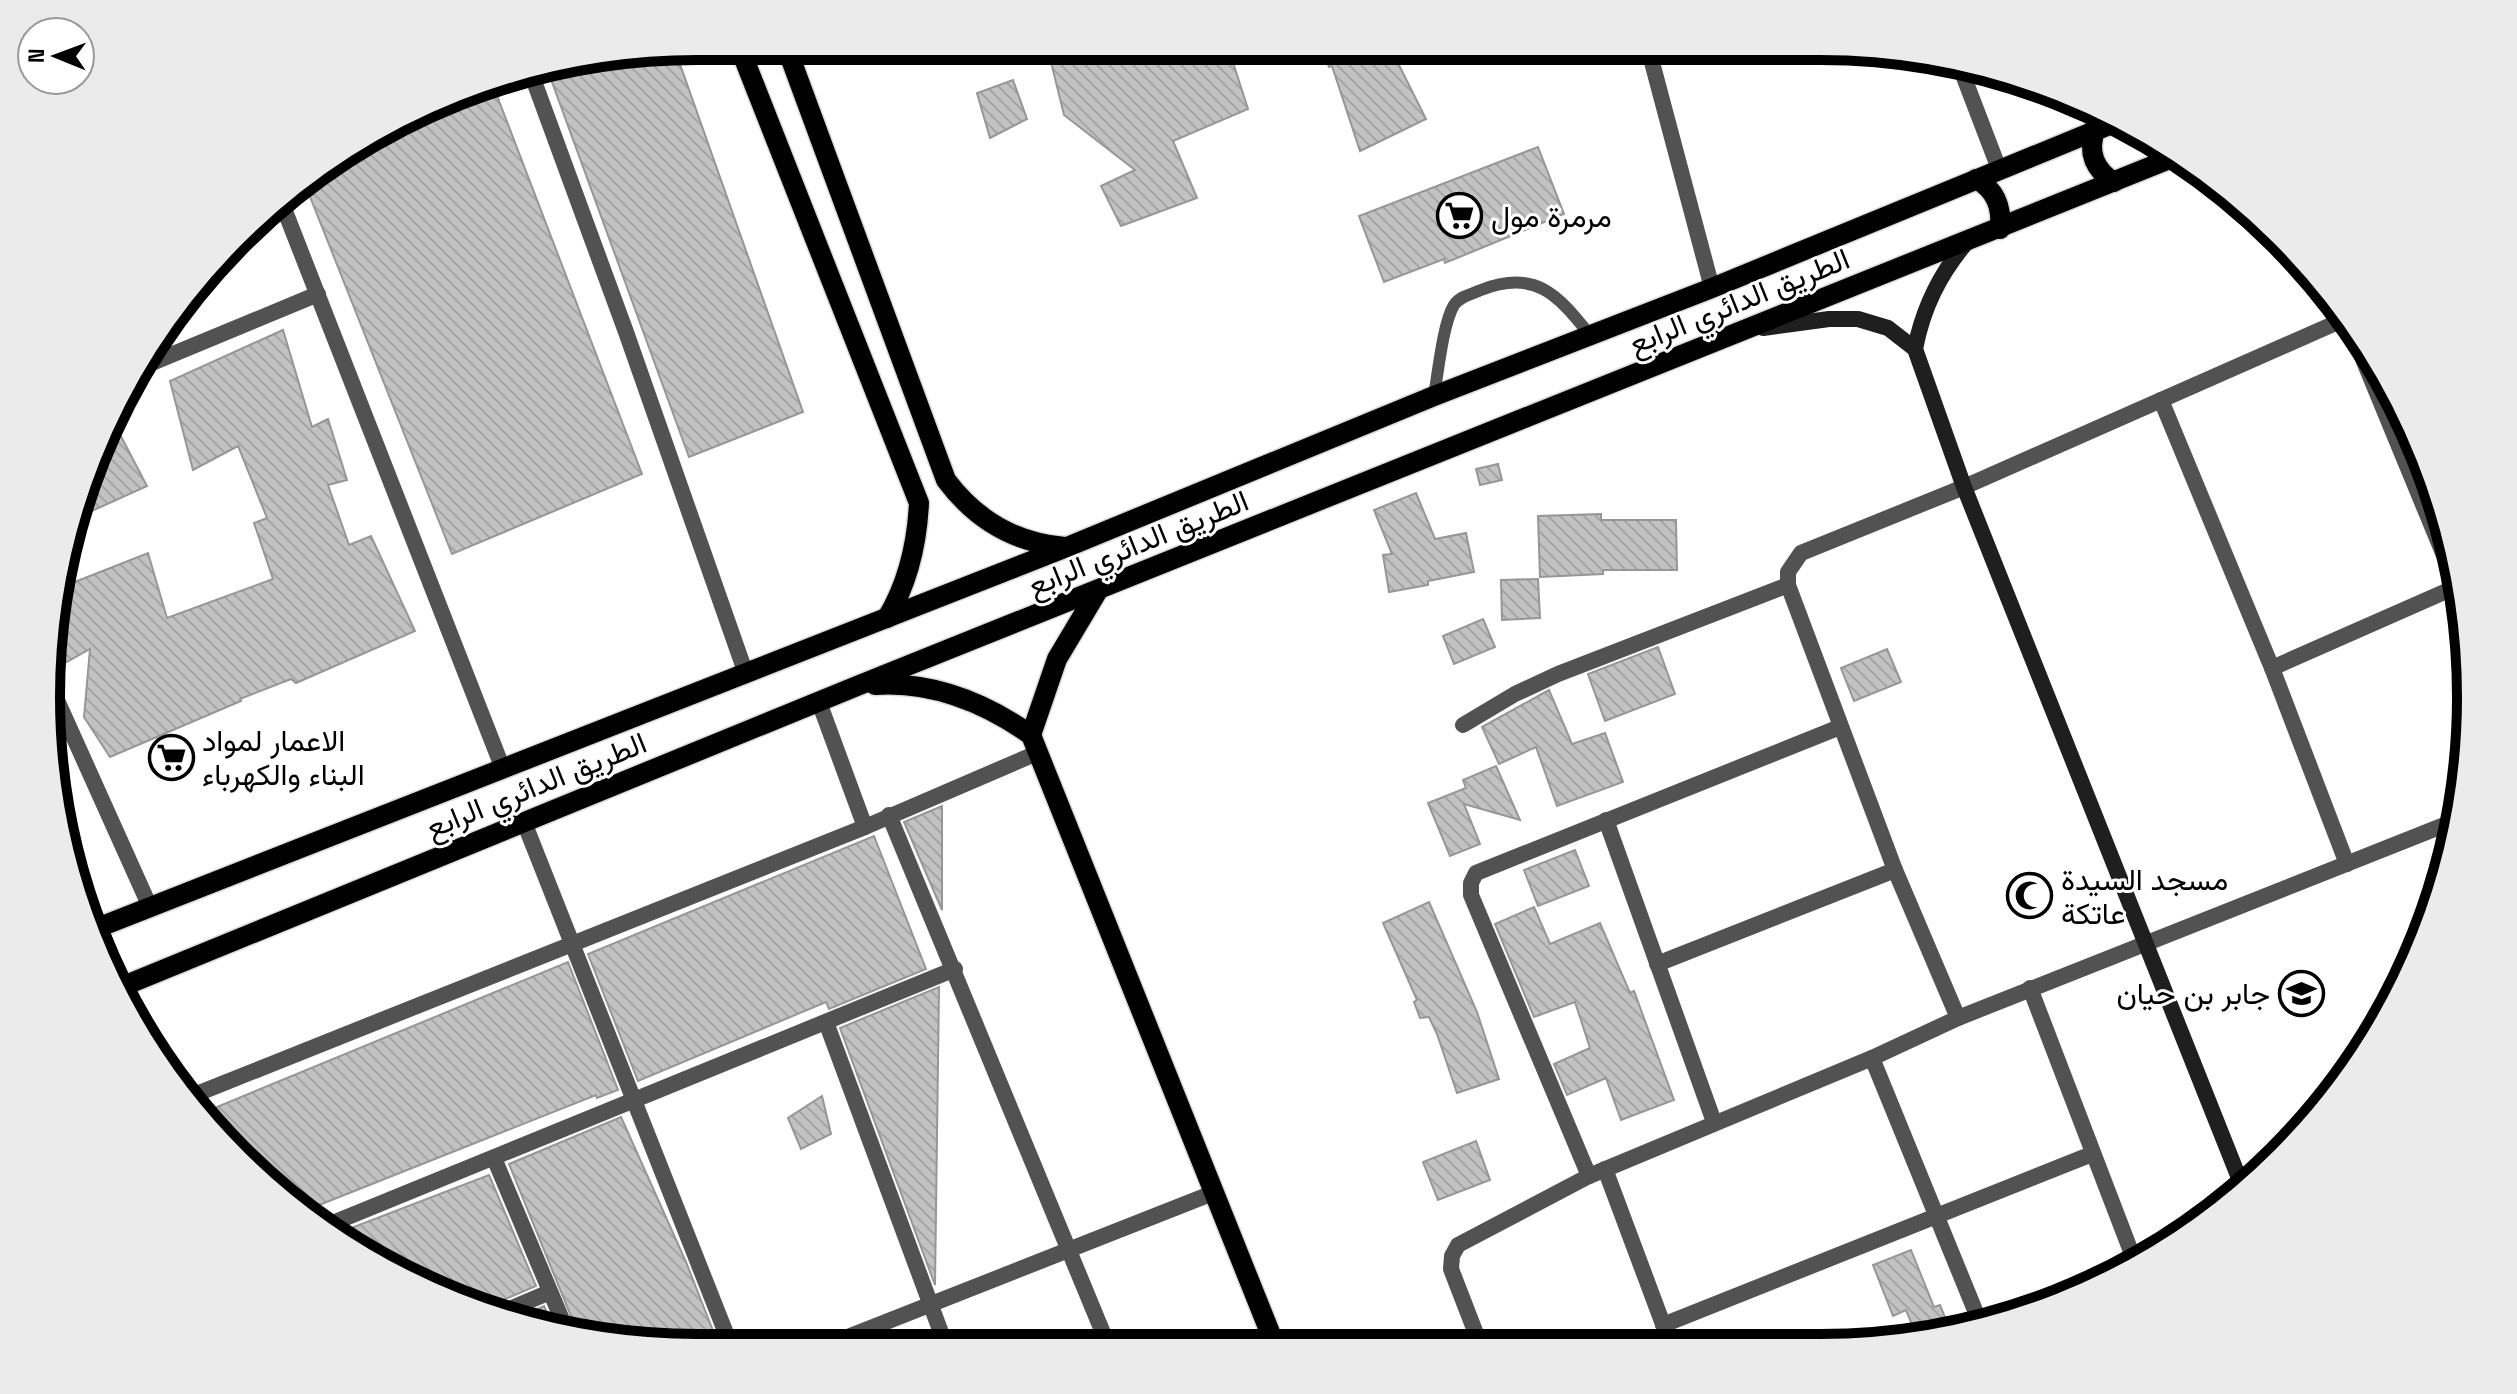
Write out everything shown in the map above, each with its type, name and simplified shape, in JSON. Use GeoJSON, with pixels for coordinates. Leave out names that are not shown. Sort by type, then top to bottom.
{"type":"FeatureCollection","features":[{"type":"Feature","properties":{"kind":"main road"},"geometry":{"type":"LineString","coordinates":[[745,60],[919,503],[910,566],[887,618]]}},
{"type":"Feature","properties":{"kind":"main road"},"geometry":{"type":"LineString","coordinates":[[791,60],[946,480],[969,507],[998,529],[1032,542],[1067,547]]}},
{"type":"Feature","properties":{"kind":"main road","name":"الطريق الدائري الرابع"},"geometry":{"type":"LineString","coordinates":[[103,926],[1067,547],[2104,127]]}},
{"type":"Feature","properties":{"kind":"main road"},"geometry":{"type":"LineString","coordinates":[[2095,131],[2091,147],[2095,163],[2099,171],[2114,182]]}},
{"type":"Feature","properties":{"kind":"main road","name":"الطريق الدائري الرابع"},"geometry":{"type":"LineString","coordinates":[[129,984],[857,686],[2164,161]]}},
{"type":"Feature","properties":{"kind":"main road"},"geometry":{"type":"LineString","coordinates":[[1976,179],[1985,184],[1997,200],[2000,229]]}},
{"type":"Feature","properties":{"kind":"main road"},"geometry":{"type":"LineString","coordinates":[[1034,744],[1057,659],[1097,592]]}},
{"type":"Feature","properties":{"kind":"main road"},"geometry":{"type":"LineString","coordinates":[[857,686],[888,684],[949,692],[1006,717],[1034,744],[1271,1334]]}},
{"type":"Feature","properties":{"kind":"street"},"geometry":{"type":"LineString","coordinates":[[1654,60],[1712,288]]}},
{"type":"Feature","properties":{"kind":"street"},"geometry":{"type":"LineString","coordinates":[[1964,77],[1999,169]]}},
{"type":"Feature","properties":{"kind":"street"},"geometry":{"type":"LineString","coordinates":[[534,81],[746,674]]}},
{"type":"Feature","properties":{"kind":"street"},"geometry":{"type":"LineString","coordinates":[[285,211],[503,769]]}},
{"type":"Feature","properties":{"kind":"street"},"geometry":{"type":"LineString","coordinates":[[1966,243],[1938,281],[1920,325],[1915,349],[1964,487],[2239,1177]]}},
{"type":"Feature","properties":{"kind":"street"},"geometry":{"type":"LineString","coordinates":[[155,361],[318,294]]}},
{"type":"Feature","properties":{"kind":"street"},"geometry":{"type":"LineString","coordinates":[[1747,330],[1829,319],[1858,319],[1888,328],[1915,349]]}},
{"type":"Feature","properties":{"kind":"street"},"geometry":{"type":"LineString","coordinates":[[1958,1018],[1895,870],[1840,727],[1788,585],[1788,572],[1801,553],[1964,487],[2335,323]]}},
{"type":"Feature","properties":{"kind":"street"},"geometry":{"type":"LineString","coordinates":[[2373,381],[2433,526]]}},
{"type":"Feature","properties":{"kind":"street"},"geometry":{"type":"LineString","coordinates":[[2161,400],[2272,668],[2347,864]]}},
{"type":"Feature","properties":{"kind":"street"},"geometry":{"type":"LineString","coordinates":[[1463,725],[1515,694],[1558,674],[1788,585]]}},
{"type":"Feature","properties":{"kind":"street"},"geometry":{"type":"LineString","coordinates":[[2272,668],[2448,590]]}},
{"type":"Feature","properties":{"kind":"street"},"geometry":{"type":"LineString","coordinates":[[819,702],[865,827]]}},
{"type":"Feature","properties":{"kind":"street"},"geometry":{"type":"LineString","coordinates":[[60,707],[150,907]]}},
{"type":"Feature","properties":{"kind":"street"},"geometry":{"type":"LineString","coordinates":[[1666,1334],[1597,1172],[1471,895],[1471,883],[1476,873],[1840,727]]}},
{"type":"Feature","properties":{"kind":"street"},"geometry":{"type":"LineString","coordinates":[[199,1093],[865,827],[1034,744]]}},
{"type":"Feature","properties":{"kind":"street"},"geometry":{"type":"LineString","coordinates":[[889,815],[1103,1334]]}},
{"type":"Feature","properties":{"kind":"street"},"geometry":{"type":"LineString","coordinates":[[1606,820],[1714,1122]]}},
{"type":"Feature","properties":{"kind":"street"},"geometry":{"type":"LineString","coordinates":[[524,822],[570,945],[726,1334]]}},
{"type":"Feature","properties":{"kind":"street"},"geometry":{"type":"LineString","coordinates":[[1476,1334],[1451,1269],[1458,1245],[1597,1172],[1872,1058],[1958,1018],[2444,825]]}},
{"type":"Feature","properties":{"kind":"street"},"geometry":{"type":"LineString","coordinates":[[1657,964],[1895,870]]}},
{"type":"Feature","properties":{"kind":"street"},"geometry":{"type":"LineString","coordinates":[[336,1222],[955,969]]}},
{"type":"Feature","properties":{"kind":"street"},"geometry":{"type":"LineString","coordinates":[[2030,988],[2131,1253]]}},
{"type":"Feature","properties":{"kind":"street"},"geometry":{"type":"LineString","coordinates":[[826,1022],[942,1334]]}},
{"type":"Feature","properties":{"kind":"street"},"geometry":{"type":"LineString","coordinates":[[1872,1058],[1977,1314]]}},
{"type":"Feature","properties":{"kind":"street"},"geometry":{"type":"LineString","coordinates":[[1663,1325],[2092,1154]]}},
{"type":"Feature","properties":{"kind":"street"},"geometry":{"type":"LineString","coordinates":[[494,1158],[562,1319]]}},
{"type":"Feature","properties":{"kind":"street"},"geometry":{"type":"LineString","coordinates":[[856,1334],[1213,1193]]}},
{"type":"Feature","properties":{"kind":"street"},"geometry":{"type":"LineString","coordinates":[[515,1307],[550,1292]]}},
{"type":"Feature","properties":{"kind":"lane"},"geometry":{"type":"LineString","coordinates":[[1434,396],[1453,307],[1459,299],[1501,282],[1522,282],[1546,289],[1566,305],[1589,334]]}},
{"type":"Feature","properties":{"kind":"building"},"geometry":{"type":"Polygon","coordinates":[[[679,60],[803,412],[689,457],[550,78],[614,65],[679,60]]]}},
{"type":"Feature","properties":{"kind":"building"},"geometry":{"type":"Polygon","coordinates":[[[1050,60],[1232,60],[1248,109],[1173,141],[1197,198],[1121,226],[1101,186],[1135,170],[1064,115],[1050,60]]]}},
{"type":"Feature","properties":{"kind":"building"},"geometry":{"type":"Polygon","coordinates":[[[1326,60],[1396,60],[1426,119],[1360,151],[1332,66],[1329,67],[1326,60]]]}},
{"type":"Feature","properties":{"kind":"building"},"geometry":{"type":"Polygon","coordinates":[[[1013,80],[1027,119],[990,138],[977,93],[1013,80]]]}},
{"type":"Feature","properties":{"kind":"building"},"geometry":{"type":"Polygon","coordinates":[[[496,93],[642,474],[452,554],[308,193],[378,145],[453,108],[496,93]]]}},
{"type":"Feature","properties":{"kind":"building"},"geometry":{"type":"Polygon","coordinates":[[[1538,147],[1564,214],[1445,263],[1444,259],[1384,282],[1359,216],[1538,147]]]}},
{"type":"Feature","properties":{"kind":"building"},"geometry":{"type":"Polygon","coordinates":[[[283,330],[312,427],[328,419],[347,480],[328,485],[349,545],[371,536],[415,631],[296,683],[291,679],[240,699],[110,757],[84,717],[90,649],[63,664],[61,658],[70,584],[148,553],[167,618],[273,579],[254,523],[267,518],[238,446],[193,470],[170,381],[283,330]]]}},
{"type":"Feature","properties":{"kind":"building"},"geometry":{"type":"Polygon","coordinates":[[[118,431],[147,486],[88,513],[118,431]]]}},
{"type":"Feature","properties":{"kind":"building"},"geometry":{"type":"Polygon","coordinates":[[[1498,464],[1502,480],[1480,485],[1476,469],[1498,464]]]}},
{"type":"Feature","properties":{"kind":"building"},"geometry":{"type":"Polygon","coordinates":[[[1416,493],[1435,539],[1466,533],[1474,572],[1389,592],[1383,555],[1392,554],[1374,510],[1416,493]]]}},
{"type":"Feature","properties":{"kind":"building"},"geometry":{"type":"Polygon","coordinates":[[[1601,514],[1601,520],[1676,520],[1677,570],[1603,570],[1603,574],[1540,577],[1538,516],[1601,514]]]}},
{"type":"Feature","properties":{"kind":"building"},"geometry":{"type":"Polygon","coordinates":[[[1538,579],[1540,618],[1502,620],[1501,580],[1538,579]]]}},
{"type":"Feature","properties":{"kind":"building"},"geometry":{"type":"Polygon","coordinates":[[[1483,619],[1495,647],[1454,664],[1443,636],[1483,619]]]}},
{"type":"Feature","properties":{"kind":"building"},"geometry":{"type":"Polygon","coordinates":[[[1658,647],[1675,694],[1605,721],[1588,674],[1658,647]]]}},
{"type":"Feature","properties":{"kind":"building"},"geometry":{"type":"Polygon","coordinates":[[[1887,649],[1901,682],[1854,701],[1841,668],[1887,649]]]}},
{"type":"Feature","properties":{"kind":"building"},"geometry":{"type":"Polygon","coordinates":[[[1549,690],[1572,744],[1605,733],[1623,782],[1557,806],[1536,747],[1499,764],[1482,727],[1549,690]]]}},
{"type":"Feature","properties":{"kind":"building"},"geometry":{"type":"Polygon","coordinates":[[[1496,766],[1520,820],[1464,804],[1480,844],[1450,856],[1428,803],[1466,788],[1463,780],[1496,766]]]}},
{"type":"Feature","properties":{"kind":"building"},"geometry":{"type":"Polygon","coordinates":[[[942,806],[942,910],[904,822],[942,806]]]}},
{"type":"Feature","properties":{"kind":"building"},"geometry":{"type":"Polygon","coordinates":[[[874,836],[926,969],[829,1009],[826,1002],[638,1081],[588,954],[874,836]]]}},
{"type":"Feature","properties":{"kind":"building"},"geometry":{"type":"Polygon","coordinates":[[[1575,850],[1589,886],[1538,906],[1524,870],[1575,850]]]}},
{"type":"Feature","properties":{"kind":"building"},"geometry":{"type":"Polygon","coordinates":[[[1429,902],[1477,1012],[1499,1079],[1457,1093],[1437,1034],[1429,1017],[1420,1018],[1414,1002],[1417,1000],[1383,923],[1429,902]]]}},
{"type":"Feature","properties":{"kind":"building"},"geometry":{"type":"Polygon","coordinates":[[[1534,907],[1550,944],[1600,923],[1630,993],[1634,991],[1674,1100],[1621,1120],[1606,1078],[1567,1095],[1554,1064],[1590,1048],[1575,1002],[1534,1017],[1495,924],[1534,907]]]}},
{"type":"Feature","properties":{"kind":"building"},"geometry":{"type":"Polygon","coordinates":[[[568,962],[618,1090],[597,1098],[596,1095],[315,1207],[277,1176],[212,1109],[568,962]]]}},
{"type":"Feature","properties":{"kind":"building"},"geometry":{"type":"Polygon","coordinates":[[[939,987],[935,1285],[840,1028],[939,987]]]}},
{"type":"Feature","properties":{"kind":"building"},"geometry":{"type":"Polygon","coordinates":[[[822,1096],[831,1134],[801,1149],[788,1118],[822,1096]]]}},
{"type":"Feature","properties":{"kind":"building"},"geometry":{"type":"Polygon","coordinates":[[[621,1117],[686,1262],[714,1334],[655,1333],[573,1322],[509,1164],[621,1117]]]}},
{"type":"Feature","properties":{"kind":"building"},"geometry":{"type":"Polygon","coordinates":[[[1476,1141],[1490,1180],[1438,1200],[1423,1162],[1476,1141]]]}},
{"type":"Feature","properties":{"kind":"building"},"geometry":{"type":"Polygon","coordinates":[[[489,1175],[536,1286],[498,1302],[415,1268],[347,1230],[489,1175]]]}},
{"type":"Feature","properties":{"kind":"building"},"geometry":{"type":"Polygon","coordinates":[[[1911,1250],[1934,1307],[1940,1305],[1947,1321],[1913,1327],[1906,1310],[1893,1316],[1873,1265],[1911,1250]]]}},
{"type":"Feature","properties":{"kind":"building"},"geometry":{"type":"Polygon","coordinates":[[[544,1306],[549,1316],[532,1312],[544,1306]]]}},
{"type":"Feature","properties":{"kind":"place","name":"مرمرة مول"},"geometry":{"type":"Point","coordinates":[1460,216]}},
{"type":"Feature","properties":{"kind":"place","name":"الاعمار لمواد البناء والكهرباء"},"geometry":{"type":"Point","coordinates":[171,757]}},
{"type":"Feature","properties":{"kind":"place","name":"مسجد السيدة عاتكة"},"geometry":{"type":"Point","coordinates":[2030,896]}},
{"type":"Feature","properties":{"kind":"place","name":"جابر بن حيان"},"geometry":{"type":"Point","coordinates":[2301,993]}}]}
